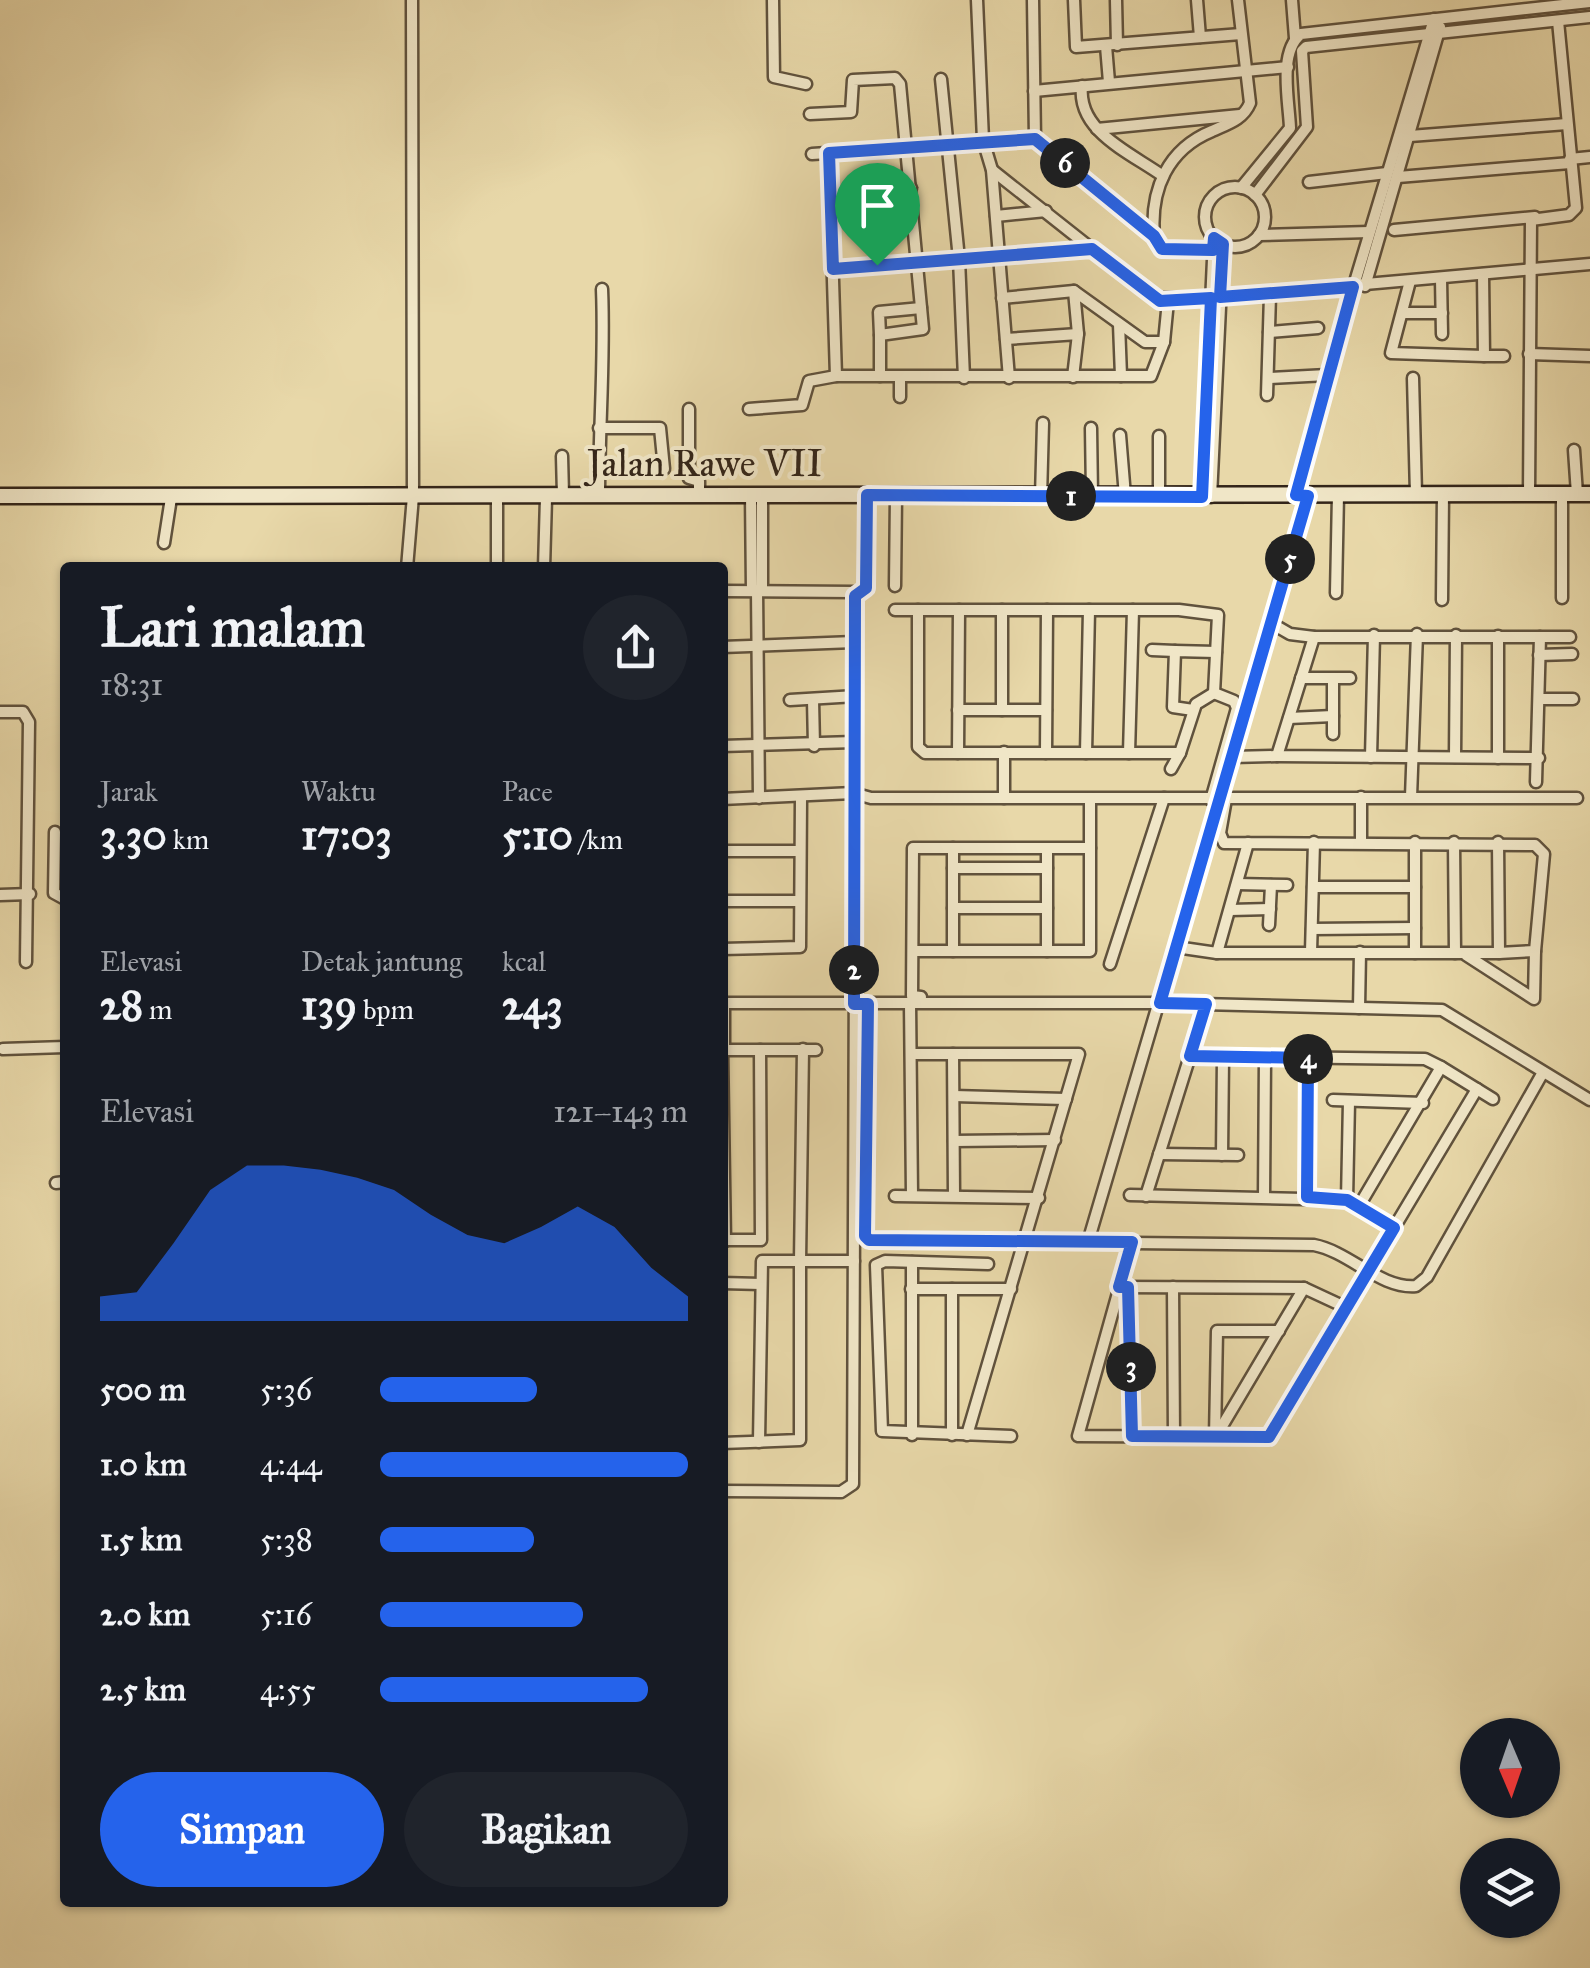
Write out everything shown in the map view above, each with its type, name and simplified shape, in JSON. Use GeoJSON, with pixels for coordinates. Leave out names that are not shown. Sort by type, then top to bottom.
{"type":"FeatureCollection","features":[{"type":"Feature","properties":{"kind":"main road","name":"Jalan Rawe VII"},"geometry":{"type":"LineString","coordinates":[[0,496],[1576,494]]}},
{"type":"Feature","properties":{"kind":"street"},"geometry":{"type":"LineString","coordinates":[[408,562],[413,496],[412,0]]}},
{"type":"Feature","properties":{"kind":"street"},"geometry":{"type":"LineString","coordinates":[[772,0],[774,77],[806,84]]}},
{"type":"Feature","properties":{"kind":"street"},"geometry":{"type":"LineString","coordinates":[[977,0],[984,140],[992,170],[1009,378]]}},
{"type":"Feature","properties":{"kind":"street"},"geometry":{"type":"LineString","coordinates":[[1032,0],[1035,139]]}},
{"type":"Feature","properties":{"kind":"street"},"geometry":{"type":"LineString","coordinates":[[1074,0],[1074,44],[1111,45],[1241,34]]}},
{"type":"Feature","properties":{"kind":"street"},"geometry":{"type":"LineString","coordinates":[[1109,82],[1116,0]]}},
{"type":"Feature","properties":{"kind":"street"},"geometry":{"type":"LineString","coordinates":[[1197,0],[1200,37]]}},
{"type":"Feature","properties":{"kind":"street"},"geometry":{"type":"LineString","coordinates":[[1154,236],[1154,205],[1176,152],[1243,115],[1250,104],[1238,0]]}},
{"type":"Feature","properties":{"kind":"street"},"geometry":{"type":"LineString","coordinates":[[1241,188],[1290,128],[1288,67],[1295,38],[1292,0]]}},
{"type":"Feature","properties":{"kind":"street"},"geometry":{"type":"LineString","coordinates":[[1254,195],[1307,127],[1302,51],[1306,47],[1587,18],[1587,2],[1306,31],[1295,38]]}},
{"type":"Feature","properties":{"kind":"street"},"geometry":{"type":"LineString","coordinates":[[1088,1242],[1271,623],[1326,374],[1359,286],[1438,18]]}},
{"type":"Feature","properties":{"kind":"street"},"geometry":{"type":"LineString","coordinates":[[1394,230],[1574,212],[1558,21]]}},
{"type":"Feature","properties":{"kind":"street"},"geometry":{"type":"LineString","coordinates":[[1359,286],[1369,232],[1410,136],[1433,34]]}},
{"type":"Feature","properties":{"kind":"street"},"geometry":{"type":"LineString","coordinates":[[1034,91],[1288,67]]}},
{"type":"Feature","properties":{"kind":"street"},"geometry":{"type":"LineString","coordinates":[[810,114],[850,112],[853,80],[895,78],[900,84],[922,332],[880,335]]}},
{"type":"Feature","properties":{"kind":"street"},"geometry":{"type":"LineString","coordinates":[[941,79],[959,259],[964,378]]}},
{"type":"Feature","properties":{"kind":"street"},"geometry":{"type":"LineString","coordinates":[[1082,86],[1082,113],[1097,129],[1163,176]]}},
{"type":"Feature","properties":{"kind":"street"},"geometry":{"type":"LineString","coordinates":[[1097,129],[1243,115]]}},
{"type":"Feature","properties":{"kind":"street"},"geometry":{"type":"LineString","coordinates":[[1410,136],[1567,124]]}},
{"type":"Feature","properties":{"kind":"street"},"geometry":{"type":"LineString","coordinates":[[812,154],[1035,139],[1154,236],[1162,249],[1236,246],[1258,234],[1369,232]]}},
{"type":"Feature","properties":{"kind":"street"},"geometry":{"type":"LineString","coordinates":[[829,153],[836,376]]}},
{"type":"Feature","properties":{"kind":"street"},"geometry":{"type":"LineString","coordinates":[[1308,182],[1590,157]]}},
{"type":"Feature","properties":{"kind":"street"},"geometry":{"type":"LineString","coordinates":[[992,170],[1154,298],[1168,301],[1590,264]]}},
{"type":"Feature","properties":{"kind":"street"},"geometry":{"type":"LineString","coordinates":[[830,196],[911,188]]}},
{"type":"Feature","properties":{"kind":"street"},"geometry":{"type":"LineString","coordinates":[[1206,497],[1216,297],[1216,244],[1205,222],[1208,203],[1222,190],[1241,188],[1254,195],[1264,218],[1258,234]]}},
{"type":"Feature","properties":{"kind":"street"},"geometry":{"type":"LineString","coordinates":[[869,192],[877,265]]}},
{"type":"Feature","properties":{"kind":"street"},"geometry":{"type":"LineString","coordinates":[[996,216],[1047,212]]}},
{"type":"Feature","properties":{"kind":"street"},"geometry":{"type":"LineString","coordinates":[[1530,494],[1529,270],[1531,220],[1536,217]]}},
{"type":"Feature","properties":{"kind":"street"},"geometry":{"type":"LineString","coordinates":[[833,269],[1092,249]]}},
{"type":"Feature","properties":{"kind":"street"},"geometry":{"type":"LineString","coordinates":[[1483,274],[1484,356]]}},
{"type":"Feature","properties":{"kind":"street"},"geometry":{"type":"LineString","coordinates":[[1440,278],[1442,334]]}},
{"type":"Feature","properties":{"kind":"street"},"geometry":{"type":"LineString","coordinates":[[1410,282],[1392,353],[1504,356]]}},
{"type":"Feature","properties":{"kind":"street"},"geometry":{"type":"LineString","coordinates":[[599,495],[599,428],[605,369],[602,289]]}},
{"type":"Feature","properties":{"kind":"street"},"geometry":{"type":"LineString","coordinates":[[1002,298],[1074,291],[1145,342],[1164,342]]}},
{"type":"Feature","properties":{"kind":"street"},"geometry":{"type":"LineString","coordinates":[[1073,377],[1078,334],[1074,291]]}},
{"type":"Feature","properties":{"kind":"street"},"geometry":{"type":"LineString","coordinates":[[1267,395],[1270,295]]}},
{"type":"Feature","properties":{"kind":"street"},"geometry":{"type":"LineString","coordinates":[[749,409],[802,405],[808,381],[836,376],[1151,376],[1164,342],[1168,301]]}},
{"type":"Feature","properties":{"kind":"street"},"geometry":{"type":"LineString","coordinates":[[880,376],[879,312],[921,308]]}},
{"type":"Feature","properties":{"kind":"street"},"geometry":{"type":"LineString","coordinates":[[1402,314],[1442,313]]}},
{"type":"Feature","properties":{"kind":"street"},"geometry":{"type":"LineString","coordinates":[[1119,324],[1121,376]]}},
{"type":"Feature","properties":{"kind":"street"},"geometry":{"type":"LineString","coordinates":[[1268,332],[1318,328]]}},
{"type":"Feature","properties":{"kind":"street"},"geometry":{"type":"LineString","coordinates":[[1006,339],[1078,334]]}},
{"type":"Feature","properties":{"kind":"street"},"geometry":{"type":"LineString","coordinates":[[1529,354],[1590,356]]}},
{"type":"Feature","properties":{"kind":"street"},"geometry":{"type":"LineString","coordinates":[[1268,378],[1326,374]]}},
{"type":"Feature","properties":{"kind":"street"},"geometry":{"type":"LineString","coordinates":[[900,377],[900,397]]}},
{"type":"Feature","properties":{"kind":"street"},"geometry":{"type":"LineString","coordinates":[[1413,378],[1416,494]]}},
{"type":"Feature","properties":{"kind":"street"},"geometry":{"type":"LineString","coordinates":[[689,409],[689,478],[699,481],[699,494]]}},
{"type":"Feature","properties":{"kind":"street"},"geometry":{"type":"LineString","coordinates":[[1041,497],[1043,423]]}},
{"type":"Feature","properties":{"kind":"street"},"geometry":{"type":"LineString","coordinates":[[599,428],[660,428],[664,469]]}},
{"type":"Feature","properties":{"kind":"street"},"geometry":{"type":"LineString","coordinates":[[1091,428],[1092,495]]}},
{"type":"Feature","properties":{"kind":"street"},"geometry":{"type":"LineString","coordinates":[[1120,435],[1125,496]]}},
{"type":"Feature","properties":{"kind":"street"},"geometry":{"type":"LineString","coordinates":[[1159,436],[1159,496]]}},
{"type":"Feature","properties":{"kind":"street"},"geometry":{"type":"LineString","coordinates":[[1562,598],[1576,494],[1574,450]]}},
{"type":"Feature","properties":{"kind":"street"},"geometry":{"type":"LineString","coordinates":[[562,456],[564,495]]}},
{"type":"Feature","properties":{"kind":"street"},"geometry":{"type":"LineString","coordinates":[[1442,600],[1443,494]]}},
{"type":"Feature","properties":{"kind":"street"},"geometry":{"type":"LineString","coordinates":[[756,495],[759,798]]}},
{"type":"Feature","properties":{"kind":"street"},"geometry":{"type":"LineString","coordinates":[[855,596],[866,588],[867,495]]}},
{"type":"Feature","properties":{"kind":"street"},"geometry":{"type":"LineString","coordinates":[[895,586],[896,495]]}},
{"type":"Feature","properties":{"kind":"street"},"geometry":{"type":"LineString","coordinates":[[1336,593],[1338,495]]}},
{"type":"Feature","properties":{"kind":"street"},"geometry":{"type":"LineString","coordinates":[[497,496],[497,562]]}},
{"type":"Feature","properties":{"kind":"street"},"geometry":{"type":"LineString","coordinates":[[164,543],[170,498]]}},
{"type":"Feature","properties":{"kind":"street"},"geometry":{"type":"LineString","coordinates":[[544,562],[546,498]]}},
{"type":"Feature","properties":{"kind":"street"},"geometry":{"type":"LineString","coordinates":[[728,590],[849,590],[855,596],[856,696],[852,1488],[841,1492],[728,1491]]}},
{"type":"Feature","properties":{"kind":"street"},"geometry":{"type":"LineString","coordinates":[[895,610],[1133,610],[1218,616],[1214,693]]}},
{"type":"Feature","properties":{"kind":"street"},"geometry":{"type":"LineString","coordinates":[[918,610],[918,747],[925,753],[1180,753]]}},
{"type":"Feature","properties":{"kind":"street"},"geometry":{"type":"LineString","coordinates":[[958,753],[959,610]]}},
{"type":"Feature","properties":{"kind":"street"},"geometry":{"type":"LineString","coordinates":[[1002,610],[1002,710]]}},
{"type":"Feature","properties":{"kind":"street"},"geometry":{"type":"LineString","coordinates":[[1046,610],[1046,752]]}},
{"type":"Feature","properties":{"kind":"street"},"geometry":{"type":"LineString","coordinates":[[1086,753],[1089,610]]}},
{"type":"Feature","properties":{"kind":"street"},"geometry":{"type":"LineString","coordinates":[[1130,753],[1133,610]]}},
{"type":"Feature","properties":{"kind":"street"},"geometry":{"type":"LineString","coordinates":[[1271,623],[1290,634],[1314,637],[1570,637]]}},
{"type":"Feature","properties":{"kind":"street"},"geometry":{"type":"LineString","coordinates":[[1412,797],[1417,634]]}},
{"type":"Feature","properties":{"kind":"street"},"geometry":{"type":"LineString","coordinates":[[1371,757],[1374,635]]}},
{"type":"Feature","properties":{"kind":"street"},"geometry":{"type":"LineString","coordinates":[[1454,758],[1456,635]]}},
{"type":"Feature","properties":{"kind":"street"},"geometry":{"type":"LineString","coordinates":[[1498,636],[1498,758]]}},
{"type":"Feature","properties":{"kind":"street"},"geometry":{"type":"LineString","coordinates":[[1536,782],[1540,636]]}},
{"type":"Feature","properties":{"kind":"street"},"geometry":{"type":"LineString","coordinates":[[1276,756],[1314,637]]}},
{"type":"Feature","properties":{"kind":"street"},"geometry":{"type":"LineString","coordinates":[[728,646],[854,642]]}},
{"type":"Feature","properties":{"kind":"street"},"geometry":{"type":"LineString","coordinates":[[1152,650],[1216,652]]}},
{"type":"Feature","properties":{"kind":"street"},"geometry":{"type":"LineString","coordinates":[[1175,651],[1173,707],[1193,710]]}},
{"type":"Feature","properties":{"kind":"street"},"geometry":{"type":"LineString","coordinates":[[1540,655],[1572,654]]}},
{"type":"Feature","properties":{"kind":"street"},"geometry":{"type":"LineString","coordinates":[[1301,678],[1350,678]]}},
{"type":"Feature","properties":{"kind":"street"},"geometry":{"type":"LineString","coordinates":[[1333,678],[1334,734]]}},
{"type":"Feature","properties":{"kind":"street"},"geometry":{"type":"LineString","coordinates":[[1171,769],[1193,710],[1202,696],[1214,693],[1234,701],[1237,708],[1219,800],[1220,838],[1224,842],[1536,845],[1544,854],[1534,951],[1534,999],[1459,953]]}},
{"type":"Feature","properties":{"kind":"street"},"geometry":{"type":"LineString","coordinates":[[790,700],[856,696]]}},
{"type":"Feature","properties":{"kind":"street"},"geometry":{"type":"LineString","coordinates":[[1539,699],[1574,699]]}},
{"type":"Feature","properties":{"kind":"street"},"geometry":{"type":"LineString","coordinates":[[814,700],[814,746]]}},
{"type":"Feature","properties":{"kind":"street"},"geometry":{"type":"LineString","coordinates":[[958,710],[1046,710]]}},
{"type":"Feature","properties":{"kind":"street"},"geometry":{"type":"LineString","coordinates":[[0,712],[25,712],[29,722],[30,894],[26,962]]}},
{"type":"Feature","properties":{"kind":"street"},"geometry":{"type":"LineString","coordinates":[[1289,718],[1333,716]]}},
{"type":"Feature","properties":{"kind":"street"},"geometry":{"type":"LineString","coordinates":[[728,746],[854,742]]}},
{"type":"Feature","properties":{"kind":"street"},"geometry":{"type":"LineString","coordinates":[[1004,752],[1004,798]]}},
{"type":"Feature","properties":{"kind":"street"},"geometry":{"type":"LineString","coordinates":[[1232,757],[1539,758]]}},
{"type":"Feature","properties":{"kind":"street"},"geometry":{"type":"LineString","coordinates":[[728,799],[853,793],[871,798],[1577,798]]}},
{"type":"Feature","properties":{"kind":"street"},"geometry":{"type":"LineString","coordinates":[[1361,796],[1361,842]]}},
{"type":"Feature","properties":{"kind":"street"},"geometry":{"type":"LineString","coordinates":[[728,949],[798,948],[801,798]]}},
{"type":"Feature","properties":{"kind":"street"},"geometry":{"type":"LineString","coordinates":[[1110,964],[1164,798]]}},
{"type":"Feature","properties":{"kind":"street"},"geometry":{"type":"LineString","coordinates":[[913,951],[1096,951],[1090,799]]}},
{"type":"Feature","properties":{"kind":"street"},"geometry":{"type":"LineString","coordinates":[[56,832],[54,893],[60,896]]}},
{"type":"Feature","properties":{"kind":"street"},"geometry":{"type":"LineString","coordinates":[[1312,952],[1314,842]]}},
{"type":"Feature","properties":{"kind":"street"},"geometry":{"type":"LineString","coordinates":[[1415,842],[1415,953]]}},
{"type":"Feature","properties":{"kind":"street"},"geometry":{"type":"LineString","coordinates":[[1454,842],[1459,953]]}},
{"type":"Feature","properties":{"kind":"street"},"geometry":{"type":"LineString","coordinates":[[1498,842],[1498,953]]}},
{"type":"Feature","properties":{"kind":"street"},"geometry":{"type":"LineString","coordinates":[[1217,953],[1248,843]]}},
{"type":"Feature","properties":{"kind":"street"},"geometry":{"type":"LineString","coordinates":[[912,1195],[913,848],[1090,848]]}},
{"type":"Feature","properties":{"kind":"street"},"geometry":{"type":"LineString","coordinates":[[953,951],[954,848]]}},
{"type":"Feature","properties":{"kind":"street"},"geometry":{"type":"LineString","coordinates":[[1046,951],[1047,849]]}},
{"type":"Feature","properties":{"kind":"street"},"geometry":{"type":"LineString","coordinates":[[728,851],[800,851]]}},
{"type":"Feature","properties":{"kind":"street"},"geometry":{"type":"LineString","coordinates":[[953,868],[1047,868]]}},
{"type":"Feature","properties":{"kind":"street"},"geometry":{"type":"LineString","coordinates":[[1238,884],[1287,886]]}},
{"type":"Feature","properties":{"kind":"street"},"geometry":{"type":"LineString","coordinates":[[1269,924],[1271,885]]}},
{"type":"Feature","properties":{"kind":"street"},"geometry":{"type":"LineString","coordinates":[[1313,887],[1415,887]]}},
{"type":"Feature","properties":{"kind":"street"},"geometry":{"type":"LineString","coordinates":[[0,895],[30,894]]}},
{"type":"Feature","properties":{"kind":"street"},"geometry":{"type":"LineString","coordinates":[[728,901],[798,900]]}},
{"type":"Feature","properties":{"kind":"street"},"geometry":{"type":"LineString","coordinates":[[954,908],[1047,908]]}},
{"type":"Feature","properties":{"kind":"street"},"geometry":{"type":"LineString","coordinates":[[1230,910],[1270,909]]}},
{"type":"Feature","properties":{"kind":"street"},"geometry":{"type":"LineString","coordinates":[[1312,929],[1415,928]]}},
{"type":"Feature","properties":{"kind":"street"},"geometry":{"type":"LineString","coordinates":[[1176,947],[1217,953],[1534,951]]}},
{"type":"Feature","properties":{"kind":"street"},"geometry":{"type":"LineString","coordinates":[[1359,1008],[1360,952]]}},
{"type":"Feature","properties":{"kind":"street"},"geometry":{"type":"LineString","coordinates":[[854,1000],[868,1004],[911,1000]]}},
{"type":"Feature","properties":{"kind":"street"},"geometry":{"type":"LineString","coordinates":[[728,1003],[911,1000],[961,1004],[1160,1003],[1442,1010],[1590,1100]]}},
{"type":"Feature","properties":{"kind":"street"},"geometry":{"type":"LineString","coordinates":[[868,1004],[866,1238],[1314,1245],[1410,1287],[1426,1277],[1542,1074]]}},
{"type":"Feature","properties":{"kind":"street"},"geometry":{"type":"LineString","coordinates":[[1146,1196],[1206,1004]]}},
{"type":"Feature","properties":{"kind":"street"},"geometry":{"type":"LineString","coordinates":[[3,1049],[60,1047]]}},
{"type":"Feature","properties":{"kind":"street"},"geometry":{"type":"LineString","coordinates":[[728,1443],[800,1438],[803,1049]]}},
{"type":"Feature","properties":{"kind":"street"},"geometry":{"type":"LineString","coordinates":[[728,1050],[816,1050]]}},
{"type":"Feature","properties":{"kind":"street"},"geometry":{"type":"LineString","coordinates":[[759,1442],[760,1050]]}},
{"type":"Feature","properties":{"kind":"street"},"geometry":{"type":"LineString","coordinates":[[911,1054],[1079,1054],[968,1436]]}},
{"type":"Feature","properties":{"kind":"street"},"geometry":{"type":"LineString","coordinates":[[954,1054],[954,1196]]}},
{"type":"Feature","properties":{"kind":"street"},"geometry":{"type":"LineString","coordinates":[[1190,1056],[1430,1060],[1493,1099]]}},
{"type":"Feature","properties":{"kind":"street"},"geometry":{"type":"LineString","coordinates":[[1222,1057],[1222,1154]]}},
{"type":"Feature","properties":{"kind":"street"},"geometry":{"type":"LineString","coordinates":[[1264,1197],[1265,1057]]}},
{"type":"Feature","properties":{"kind":"street"},"geometry":{"type":"LineString","coordinates":[[1307,1197],[1308,1058]]}},
{"type":"Feature","properties":{"kind":"street"},"geometry":{"type":"LineString","coordinates":[[1359,1206],[1423,1104],[1441,1067]]}},
{"type":"Feature","properties":{"kind":"street"},"geometry":{"type":"LineString","coordinates":[[1132,1242],[1124,1287],[1078,1436],[1269,1437],[1477,1089]]}},
{"type":"Feature","properties":{"kind":"street"},"geometry":{"type":"LineString","coordinates":[[954,1096],[1066,1099]]}},
{"type":"Feature","properties":{"kind":"street"},"geometry":{"type":"LineString","coordinates":[[1333,1100],[1423,1104]]}},
{"type":"Feature","properties":{"kind":"street"},"geometry":{"type":"LineString","coordinates":[[1347,1200],[1349,1101]]}},
{"type":"Feature","properties":{"kind":"street"},"geometry":{"type":"LineString","coordinates":[[954,1142],[1055,1140]]}},
{"type":"Feature","properties":{"kind":"street"},"geometry":{"type":"LineString","coordinates":[[1159,1154],[1238,1155]]}},
{"type":"Feature","properties":{"kind":"street"},"geometry":{"type":"LineString","coordinates":[[895,1196],[1039,1198]]}},
{"type":"Feature","properties":{"kind":"street"},"geometry":{"type":"LineString","coordinates":[[1130,1196],[1347,1200],[1394,1228]]}},
{"type":"Feature","properties":{"kind":"street"},"geometry":{"type":"LineString","coordinates":[[728,1240],[760,1240]]}},
{"type":"Feature","properties":{"kind":"street"},"geometry":{"type":"LineString","coordinates":[[762,1261],[854,1261]]}},
{"type":"Feature","properties":{"kind":"street"},"geometry":{"type":"LineString","coordinates":[[912,1262],[912,1435]]}},
{"type":"Feature","properties":{"kind":"street"},"geometry":{"type":"LineString","coordinates":[[988,1264],[876,1265],[882,1431],[1011,1436]]}},
{"type":"Feature","properties":{"kind":"street"},"geometry":{"type":"LineString","coordinates":[[728,1283],[762,1284]]}},
{"type":"Feature","properties":{"kind":"street"},"geometry":{"type":"LineString","coordinates":[[1124,1287],[1304,1288],[1347,1308]]}},
{"type":"Feature","properties":{"kind":"street"},"geometry":{"type":"LineString","coordinates":[[1124,1287],[1132,1436]]}},
{"type":"Feature","properties":{"kind":"street"},"geometry":{"type":"LineString","coordinates":[[1173,1287],[1174,1437]]}},
{"type":"Feature","properties":{"kind":"street"},"geometry":{"type":"LineString","coordinates":[[911,1289],[1010,1288]]}},
{"type":"Feature","properties":{"kind":"street"},"geometry":{"type":"LineString","coordinates":[[1214,1438],[1304,1288]]}},
{"type":"Feature","properties":{"kind":"street"},"geometry":{"type":"LineString","coordinates":[[952,1289],[952,1435]]}},
{"type":"Feature","properties":{"kind":"street"},"geometry":{"type":"LineString","coordinates":[[1214,1438],[1216,1330],[1278,1330]]}},
{"type":"Feature","properties":{"kind":"route"},"geometry":{"type":"LineString","coordinates":[[1035,139],[1154,236],[1154,242],[1162,249],[1213,250],[1214,238],[1223,244],[1220,297],[1353,287],[1326,374],[1296,495],[1308,496],[1160,1003],[1206,1004],[1190,1056],[1308,1058],[1307,1197],[1347,1200],[1394,1228],[1269,1437],[1132,1436],[1128,1287],[1119,1287],[1132,1242],[869,1240],[865,1236],[868,1004],[854,1004],[853,793],[855,596],[866,588],[867,495],[1202,497],[1211,298],[1160,301],[1092,249],[877,265],[833,269],[829,153],[1035,139]]}}]}
